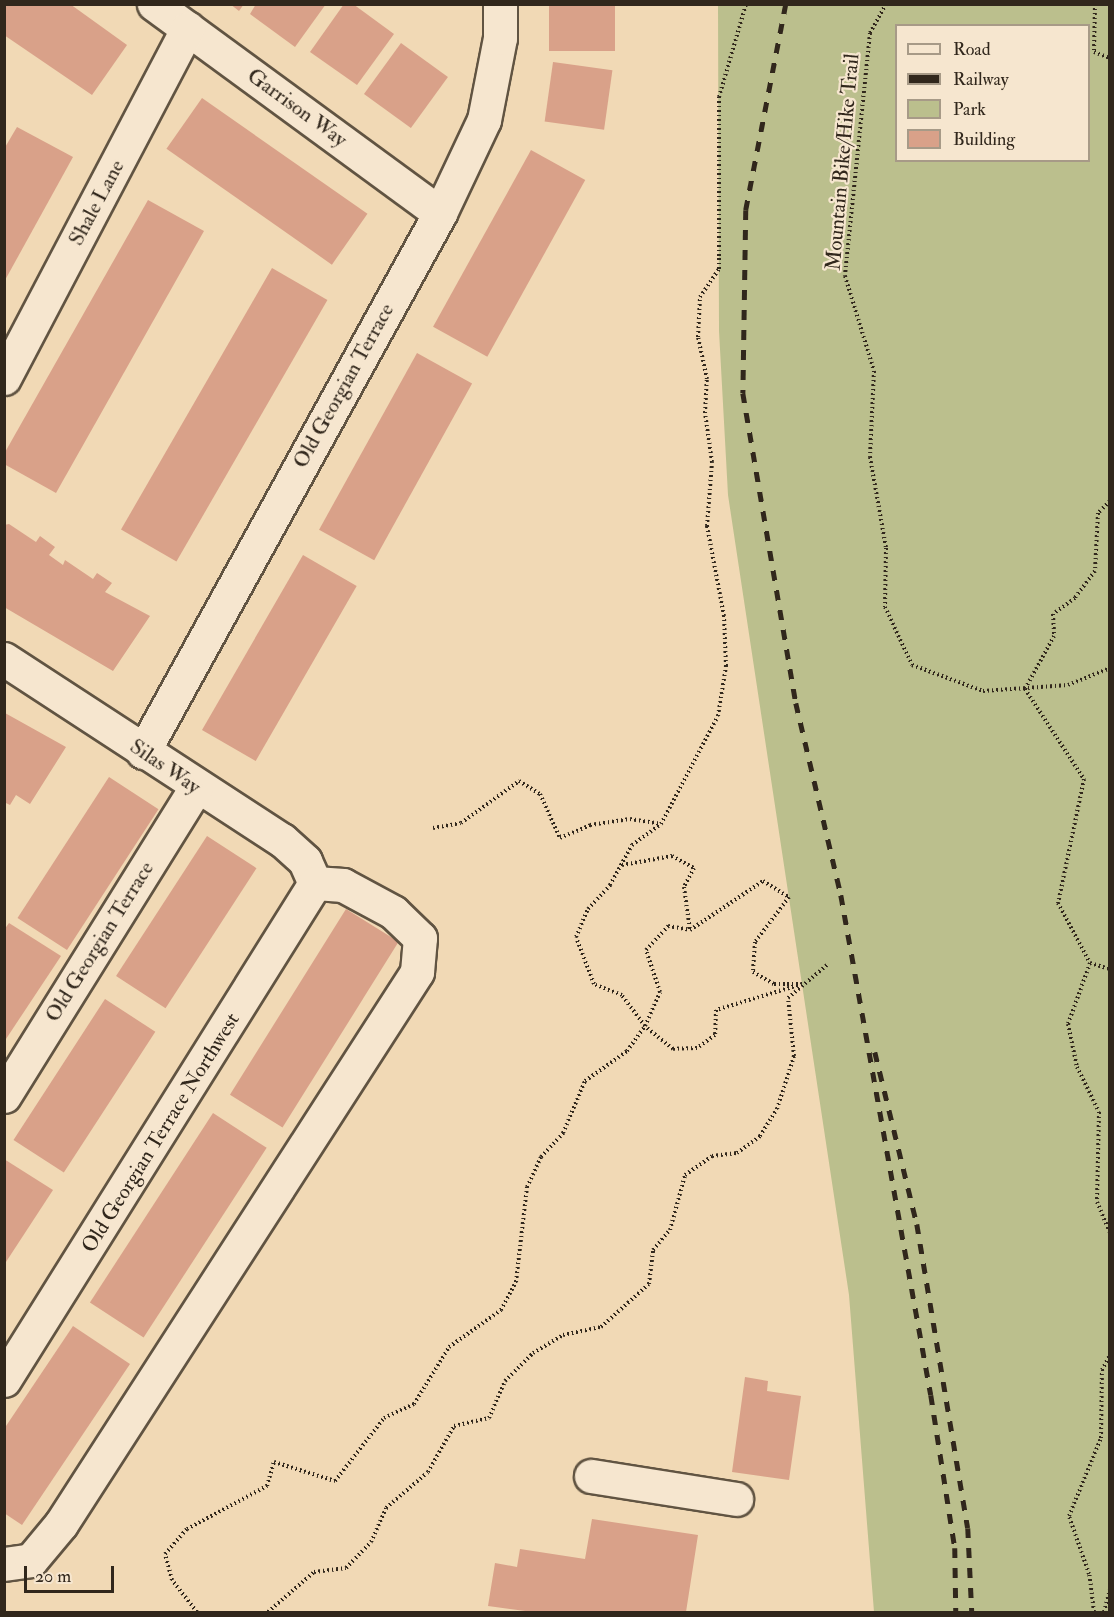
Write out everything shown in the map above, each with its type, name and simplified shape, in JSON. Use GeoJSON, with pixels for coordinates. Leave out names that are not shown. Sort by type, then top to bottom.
{"type":"FeatureCollection","features":[{"type":"Feature","properties":{"kind":"street","name":"Garrison Way"},"geometry":{"type":"LineString","coordinates":[[154,4],[440,213]]}},
{"type":"Feature","properties":{"kind":"street","name":"Old Georgian Terrace"},"geometry":{"type":"LineString","coordinates":[[143,752],[440,213],[484,120],[500,38],[500,4]]}},
{"type":"Feature","properties":{"kind":"street","name":"Shale Lane"},"geometry":{"type":"LineString","coordinates":[[4,378],[188,28]]}},
{"type":"Feature","properties":{"kind":"street","name":"Silas Way"},"geometry":{"type":"LineString","coordinates":[[4,659],[196,788],[282,840],[305,861],[315,883]]}},
{"type":"Feature","properties":{"kind":"street","name":"Old Georgian Terrace"},"geometry":{"type":"LineString","coordinates":[[4,1096],[196,788]]}},
{"type":"Feature","properties":{"kind":"street","name":"Old Georgian Terrace Northwest"},"geometry":{"type":"LineString","coordinates":[[4,1380],[315,883]]}},
{"type":"Feature","properties":{"kind":"street"},"geometry":{"type":"LineString","coordinates":[[4,1564],[31,1560],[61,1524],[417,972],[420,938],[393,912],[343,885],[315,883]]}},
{"type":"Feature","properties":{"kind":"street"},"geometry":{"type":"LineString","coordinates":[[591,1476],[736,1499]]}},
{"type":"Feature","properties":{"kind":"path"},"geometry":{"type":"LineString","coordinates":[[746,4],[719,97],[719,269],[700,297],[698,337],[707,379],[705,413],[712,462],[707,526],[724,616],[726,666],[718,716],[661,824],[632,845],[622,865],[588,909],[576,937],[594,984],[622,995],[645,1026],[673,1049],[697,1048],[715,1035],[716,1010],[802,984]]}},
{"type":"Feature","properties":{"kind":"path","name":"Mountain Bike/Hike Trail"},"geometry":{"type":"LineString","coordinates":[[886,4],[870,33],[845,276],[874,371],[870,457],[886,548],[885,607],[912,665],[983,691],[1068,685],[1110,668]]}},
{"type":"Feature","properties":{"kind":"path"},"geometry":{"type":"LineString","coordinates":[[1095,4],[1094,52],[1110,58]]}},
{"type":"Feature","properties":{"kind":"path"},"geometry":{"type":"LineString","coordinates":[[1110,501],[1098,513],[1095,571],[1075,598],[1053,614],[1054,636],[1025,688],[1084,779],[1058,903],[1090,963],[1110,969]]}},
{"type":"Feature","properties":{"kind":"path"},"geometry":{"type":"LineString","coordinates":[[433,828],[461,823],[519,781],[540,794],[560,838],[590,825],[630,819],[661,824]]}},
{"type":"Feature","properties":{"kind":"path"},"geometry":{"type":"LineString","coordinates":[[622,865],[672,856],[694,868],[684,887],[690,930]]}},
{"type":"Feature","properties":{"kind":"path"},"geometry":{"type":"LineString","coordinates":[[197,1612],[176,1587],[165,1554],[187,1529],[267,1486],[274,1462],[335,1481],[384,1418],[414,1404],[449,1347],[501,1310],[516,1282],[527,1187],[541,1157],[563,1133],[585,1081],[627,1051],[645,1026],[660,992],[646,950],[668,926],[690,930],[763,882],[789,897],[755,942],[753,972],[774,984],[802,984]]}},
{"type":"Feature","properties":{"kind":"path"},"geometry":{"type":"LineString","coordinates":[[1090,963],[1068,1024],[1077,1067],[1098,1112],[1097,1202],[1110,1232]]}},
{"type":"Feature","properties":{"kind":"path"},"geometry":{"type":"LineString","coordinates":[[268,1612],[314,1572],[346,1568],[371,1542],[386,1508],[428,1472],[454,1426],[489,1418],[505,1382],[533,1353],[563,1335],[601,1327],[649,1284],[653,1250],[670,1230],[686,1175],[712,1156],[737,1153],[760,1136],[777,1109],[794,1056],[788,998],[827,965]]}},
{"type":"Feature","properties":{"kind":"path"},"geometry":{"type":"LineString","coordinates":[[1094,1612],[1089,1574],[1069,1516],[1101,1438],[1102,1370],[1110,1355]]}},
{"type":"Feature","properties":{"kind":"path"},"geometry":{"type":"LineString","coordinates":[[1104,1612],[1110,1589]]}},
{"type":"Feature","properties":{"kind":"green space"},"geometry":{"type":"Polygon","coordinates":[[[718,5],[1109,5],[1109,1612],[874,1612],[849,1295],[728,495],[719,331],[718,5]]]}},
{"type":"Feature","properties":{"kind":"building"},"geometry":{"type":"Polygon","coordinates":[[[4,4],[70,4],[127,45],[92,95],[4,35],[4,4]]]}},
{"type":"Feature","properties":{"kind":"building"},"geometry":{"type":"Polygon","coordinates":[[[230,4],[244,4],[239,11],[230,4]]]}},
{"type":"Feature","properties":{"kind":"building"},"geometry":{"type":"Polygon","coordinates":[[[256,4],[326,4],[295,47],[250,14],[256,4]]]}},
{"type":"Feature","properties":{"kind":"building"},"geometry":{"type":"Polygon","coordinates":[[[344,4],[353,4],[394,34],[357,85],[310,52],[344,4]]]}},
{"type":"Feature","properties":{"kind":"building"},"geometry":{"type":"Polygon","coordinates":[[[549,4],[615,4],[615,51],[549,51],[549,4]]]}},
{"type":"Feature","properties":{"kind":"building"},"geometry":{"type":"Polygon","coordinates":[[[401,43],[448,77],[411,128],[364,94],[401,43]]]}},
{"type":"Feature","properties":{"kind":"building"},"geometry":{"type":"Polygon","coordinates":[[[553,62],[612,70],[604,130],[545,121],[553,62]]]}},
{"type":"Feature","properties":{"kind":"building"},"geometry":{"type":"Polygon","coordinates":[[[202,98],[367,214],[332,265],[166,149],[202,98]]]}},
{"type":"Feature","properties":{"kind":"building"},"geometry":{"type":"Polygon","coordinates":[[[17,127],[73,157],[4,282],[4,149],[17,127]]]}},
{"type":"Feature","properties":{"kind":"building"},"geometry":{"type":"Polygon","coordinates":[[[531,150],[585,180],[487,357],[433,327],[531,150]]]}},
{"type":"Feature","properties":{"kind":"building"},"geometry":{"type":"Polygon","coordinates":[[[148,200],[204,231],[56,493],[4,464],[4,454],[148,200]]]}},
{"type":"Feature","properties":{"kind":"building"},"geometry":{"type":"Polygon","coordinates":[[[272,268],[327,300],[176,562],[121,530],[272,268]]]}},
{"type":"Feature","properties":{"kind":"building"},"geometry":{"type":"Polygon","coordinates":[[[417,353],[472,384],[374,560],[319,530],[417,353]]]}},
{"type":"Feature","properties":{"kind":"building"},"geometry":{"type":"Polygon","coordinates":[[[9,524],[36,542],[40,536],[55,547],[49,555],[63,565],[65,560],[93,579],[97,573],[112,583],[105,592],[150,616],[113,671],[4,607],[4,525],[9,524]]]}},
{"type":"Feature","properties":{"kind":"building"},"geometry":{"type":"Polygon","coordinates":[[[303,555],[357,586],[256,761],[202,730],[303,555]]]}},
{"type":"Feature","properties":{"kind":"building"},"geometry":{"type":"Polygon","coordinates":[[[4,706],[5,713],[66,747],[30,804],[16,795],[10,805],[4,802],[4,706]]]}},
{"type":"Feature","properties":{"kind":"building"},"geometry":{"type":"Polygon","coordinates":[[[109,777],[158,809],[67,950],[18,918],[109,777]]]}},
{"type":"Feature","properties":{"kind":"building"},"geometry":{"type":"Polygon","coordinates":[[[207,836],[256,868],[166,1008],[116,976],[207,836]]]}},
{"type":"Feature","properties":{"kind":"building"},"geometry":{"type":"Polygon","coordinates":[[[346,909],[399,942],[283,1128],[230,1095],[346,909]]]}},
{"type":"Feature","properties":{"kind":"building"},"geometry":{"type":"Polygon","coordinates":[[[9,923],[61,956],[4,1042],[4,930],[9,923]]]}},
{"type":"Feature","properties":{"kind":"building"},"geometry":{"type":"Polygon","coordinates":[[[105,999],[155,1032],[64,1173],[14,1140],[105,999]]]}},
{"type":"Feature","properties":{"kind":"building"},"geometry":{"type":"Polygon","coordinates":[[[213,1113],[267,1148],[144,1337],[90,1303],[213,1113]]]}},
{"type":"Feature","properties":{"kind":"building"},"geometry":{"type":"Polygon","coordinates":[[[4,1159],[53,1190],[4,1265],[4,1159]]]}},
{"type":"Feature","properties":{"kind":"building"},"geometry":{"type":"Polygon","coordinates":[[[73,1326],[130,1364],[22,1525],[4,1513],[4,1429],[73,1326]]]}},
{"type":"Feature","properties":{"kind":"building"},"geometry":{"type":"Polygon","coordinates":[[[745,1377],[768,1381],[767,1391],[801,1396],[789,1480],[732,1472],[745,1377]]]}},
{"type":"Feature","properties":{"kind":"building"},"geometry":{"type":"Polygon","coordinates":[[[592,1519],[698,1535],[686,1612],[533,1612],[488,1606],[495,1563],[517,1567],[520,1549],[585,1559],[592,1519]]]}},
{"type":"Feature","properties":{"kind":"railway"},"geometry":{"type":"LineString","coordinates":[[786,4],[746,210],[743,393],[796,703],[841,895],[931,1395],[955,1548],[956,1612]]}},
{"type":"Feature","properties":{"kind":"railway"},"geometry":{"type":"LineString","coordinates":[[875,1052],[917,1224],[968,1528],[972,1612]]}}]}
